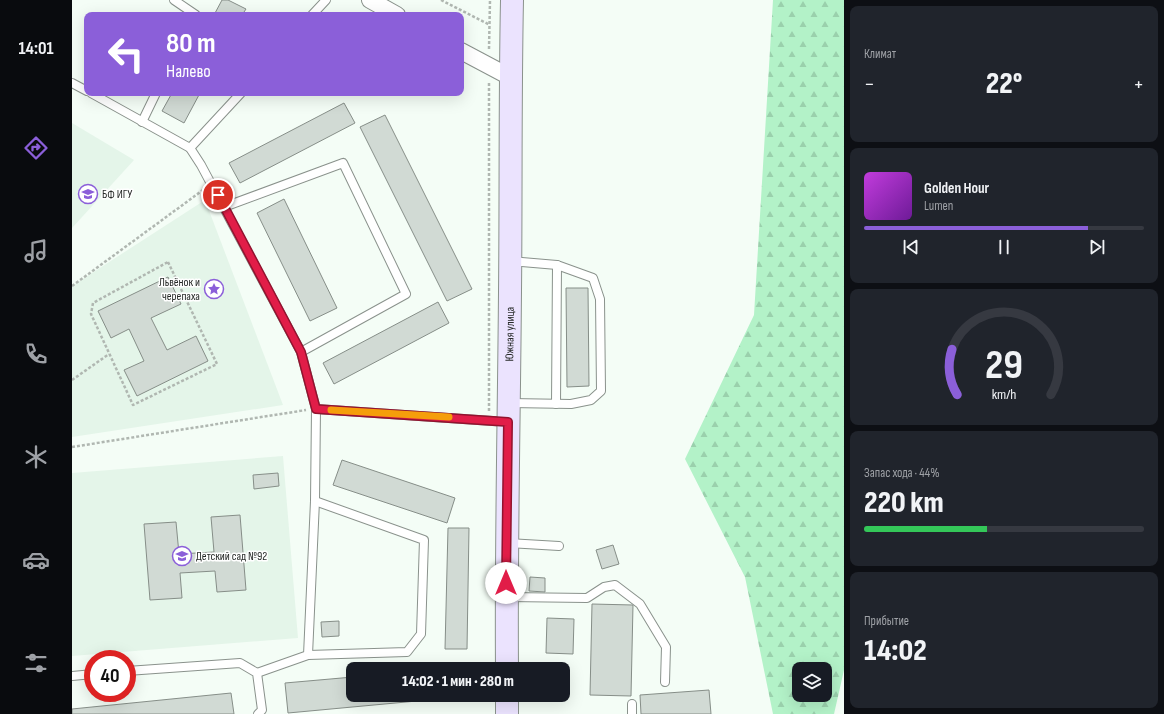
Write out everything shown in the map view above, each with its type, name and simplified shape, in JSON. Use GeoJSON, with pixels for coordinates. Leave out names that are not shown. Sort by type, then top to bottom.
{"type":"FeatureCollection","features":[{"type":"Feature","properties":{"kind":"street"},"geometry":{"type":"LineString","coordinates":[[370,0],[392,12]]}},
{"type":"Feature","properties":{"kind":"street","name":"Южная улица"},"geometry":{"type":"LineString","coordinates":[[507,662],[506,543],[509,412],[510,77],[512,0]]}},
{"type":"Feature","properties":{"kind":"street"},"geometry":{"type":"LineString","coordinates":[[464,53],[510,77]]}},
{"type":"Feature","properties":{"kind":"street"},"geometry":{"type":"LineString","coordinates":[[507,702],[507,714]]}},
{"type":"Feature","properties":{"kind":"lane"},"geometry":{"type":"LineString","coordinates":[[174,0],[192,12]]}},
{"type":"Feature","properties":{"kind":"lane"},"geometry":{"type":"LineString","coordinates":[[315,12],[326,0]]}},
{"type":"Feature","properties":{"kind":"lane"},"geometry":{"type":"LineString","coordinates":[[72,83],[84,89]]}},
{"type":"Feature","properties":{"kind":"lane"},"geometry":{"type":"LineString","coordinates":[[96,96],[190,148],[224,207],[301,352],[316,409],[308,656]]}},
{"type":"Feature","properties":{"kind":"lane"},"geometry":{"type":"LineString","coordinates":[[142,122],[155,96]]}},
{"type":"Feature","properties":{"kind":"lane"},"geometry":{"type":"LineString","coordinates":[[190,148],[238,96]]}},
{"type":"Feature","properties":{"kind":"lane"},"geometry":{"type":"LineString","coordinates":[[224,207],[343,162],[406,294],[301,352]]}},
{"type":"Feature","properties":{"kind":"lane"},"geometry":{"type":"LineString","coordinates":[[316,409],[509,412],[591,400],[601,391],[600,299],[593,278],[557,265],[510,261]]}},
{"type":"Feature","properties":{"kind":"lane"},"geometry":{"type":"LineString","coordinates":[[556,404],[557,265]]}},
{"type":"Feature","properties":{"kind":"lane"},"geometry":{"type":"LineString","coordinates":[[136,670],[240,663],[257,673],[308,656],[407,652],[421,634],[424,540],[314,501]]}},
{"type":"Feature","properties":{"kind":"lane"},"geometry":{"type":"LineString","coordinates":[[506,543],[559,546]]}},
{"type":"Feature","properties":{"kind":"lane"},"geometry":{"type":"LineString","coordinates":[[507,597],[587,598],[604,587],[615,585],[640,604],[666,647],[666,682]]}},
{"type":"Feature","properties":{"kind":"lane"},"geometry":{"type":"LineString","coordinates":[[257,673],[263,713]]}},
{"type":"Feature","properties":{"kind":"lane"},"geometry":{"type":"LineString","coordinates":[[72,676],[84,675]]}},
{"type":"Feature","properties":{"kind":"lane"},"geometry":{"type":"LineString","coordinates":[[632,704],[632,714]]}},
{"type":"Feature","properties":{"kind":"path"},"geometry":{"type":"LineString","coordinates":[[441,0],[490,25]]}},
{"type":"Feature","properties":{"kind":"path"},"geometry":{"type":"LineString","coordinates":[[72,286],[211,184]]}},
{"type":"Feature","properties":{"kind":"path"},"geometry":{"type":"LineString","coordinates":[[168,262],[217,364],[133,405],[109,354],[91,314],[93,303],[168,262]]}},
{"type":"Feature","properties":{"kind":"path"},"geometry":{"type":"LineString","coordinates":[[72,380],[109,354]]}},
{"type":"Feature","properties":{"kind":"path"},"geometry":{"type":"LineString","coordinates":[[72,447],[316,409]]}},
{"type":"Feature","properties":{"kind":"shaded area","name":"БФ ИГУ"},"geometry":{"type":"Polygon","coordinates":[[[72,123],[134,160],[72,228],[72,123]]]}},
{"type":"Feature","properties":{"kind":"shaded area"},"geometry":{"type":"Polygon","coordinates":[[[205,200],[283,405],[72,437],[72,286],[205,200]]]}},
{"type":"Feature","properties":{"kind":"shaded area","name":"Детский сад №92"},"geometry":{"type":"Polygon","coordinates":[[[283,456],[298,638],[136,651],[84,650],[84,655],[72,656],[72,473],[283,456]]]}},
{"type":"Feature","properties":{"kind":"green space"},"geometry":{"type":"Polygon","coordinates":[[[773,0],[844,0],[844,670],[834,714],[773,714],[745,577],[685,459],[754,315],[773,0]]]}},
{"type":"Feature","properties":{"kind":"building"},"geometry":{"type":"Polygon","coordinates":[[[222,0],[228,0],[246,9],[244,12],[216,12],[222,0]]]}},
{"type":"Feature","properties":{"kind":"building"},"geometry":{"type":"Polygon","coordinates":[[[170,96],[198,96],[184,123],[162,111],[170,96]]]}},
{"type":"Feature","properties":{"kind":"building"},"geometry":{"type":"Polygon","coordinates":[[[344,103],[355,123],[240,183],[229,163],[344,103]]]}},
{"type":"Feature","properties":{"kind":"building"},"geometry":{"type":"Polygon","coordinates":[[[385,115],[472,289],[447,301],[360,127],[385,115]]]}},
{"type":"Feature","properties":{"kind":"building"},"geometry":{"type":"Polygon","coordinates":[[[284,199],[337,308],[310,321],[257,213],[284,199]]]}},
{"type":"Feature","properties":{"kind":"building"},"geometry":{"type":"Polygon","coordinates":[[[168,277],[181,304],[151,318],[167,350],[196,336],[208,361],[137,396],[124,370],[144,361],[129,329],[111,338],[98,311],[168,277]]]}},
{"type":"Feature","properties":{"kind":"building"},"geometry":{"type":"Polygon","coordinates":[[[566,288],[588,288],[589,386],[567,387],[566,288]]]}},
{"type":"Feature","properties":{"kind":"building"},"geometry":{"type":"Polygon","coordinates":[[[438,302],[449,323],[334,384],[323,363],[438,302]]]}},
{"type":"Feature","properties":{"kind":"building"},"geometry":{"type":"Polygon","coordinates":[[[342,460],[455,498],[447,523],[333,485],[342,460]]]}},
{"type":"Feature","properties":{"kind":"building"},"geometry":{"type":"Polygon","coordinates":[[[278,473],[279,486],[254,489],[253,475],[278,473]]]}},
{"type":"Feature","properties":{"kind":"building"},"geometry":{"type":"Polygon","coordinates":[[[240,515],[246,590],[217,592],[215,571],[180,573],[182,598],[150,600],[144,524],[176,522],[179,554],[214,552],[211,517],[240,515]]]}},
{"type":"Feature","properties":{"kind":"building"},"geometry":{"type":"Polygon","coordinates":[[[448,528],[469,528],[467,649],[445,649],[448,528]]]}},
{"type":"Feature","properties":{"kind":"building"},"geometry":{"type":"Polygon","coordinates":[[[613,545],[619,564],[602,569],[596,550],[613,545]]]}},
{"type":"Feature","properties":{"kind":"building"},"geometry":{"type":"Polygon","coordinates":[[[530,577],[545,578],[545,592],[529,591],[530,577]]]}},
{"type":"Feature","properties":{"kind":"building"},"geometry":{"type":"Polygon","coordinates":[[[592,604],[633,605],[631,696],[590,695],[592,604]]]}},
{"type":"Feature","properties":{"kind":"building"},"geometry":{"type":"Polygon","coordinates":[[[547,618],[574,619],[573,654],[546,653],[547,618]]]}},
{"type":"Feature","properties":{"kind":"building"},"geometry":{"type":"Polygon","coordinates":[[[339,621],[339,636],[322,637],[321,622],[339,621]]]}},
{"type":"Feature","properties":{"kind":"building"},"geometry":{"type":"Polygon","coordinates":[[[346,678],[346,702],[406,702],[288,713],[285,683],[346,678]]]}},
{"type":"Feature","properties":{"kind":"building"},"geometry":{"type":"Polygon","coordinates":[[[709,690],[711,714],[641,714],[640,695],[709,690]]]}},
{"type":"Feature","properties":{"kind":"building"},"geometry":{"type":"Polygon","coordinates":[[[231,693],[234,714],[72,714],[72,709],[231,693]]]}},
{"type":"Feature","properties":{"kind":"slow traffic"},"geometry":{"type":"LineString","coordinates":[[331,410],[449,417]]}},
{"type":"Feature","properties":{"kind":"place","name":"БФ ИГУ"},"geometry":{"type":"Point","coordinates":[88,194]}},
{"type":"Feature","properties":{"kind":"place","name":"Львёнок и черепаха"},"geometry":{"type":"Point","coordinates":[214,289]}},
{"type":"Feature","properties":{"kind":"place","name":"Детский сад №92"},"geometry":{"type":"Point","coordinates":[182,556]}},
{"type":"Feature","properties":{"kind":"route"},"geometry":{"type":"LineString","coordinates":[[218,195],[301,352],[316,409],[508,422],[506,583]]}}]}
